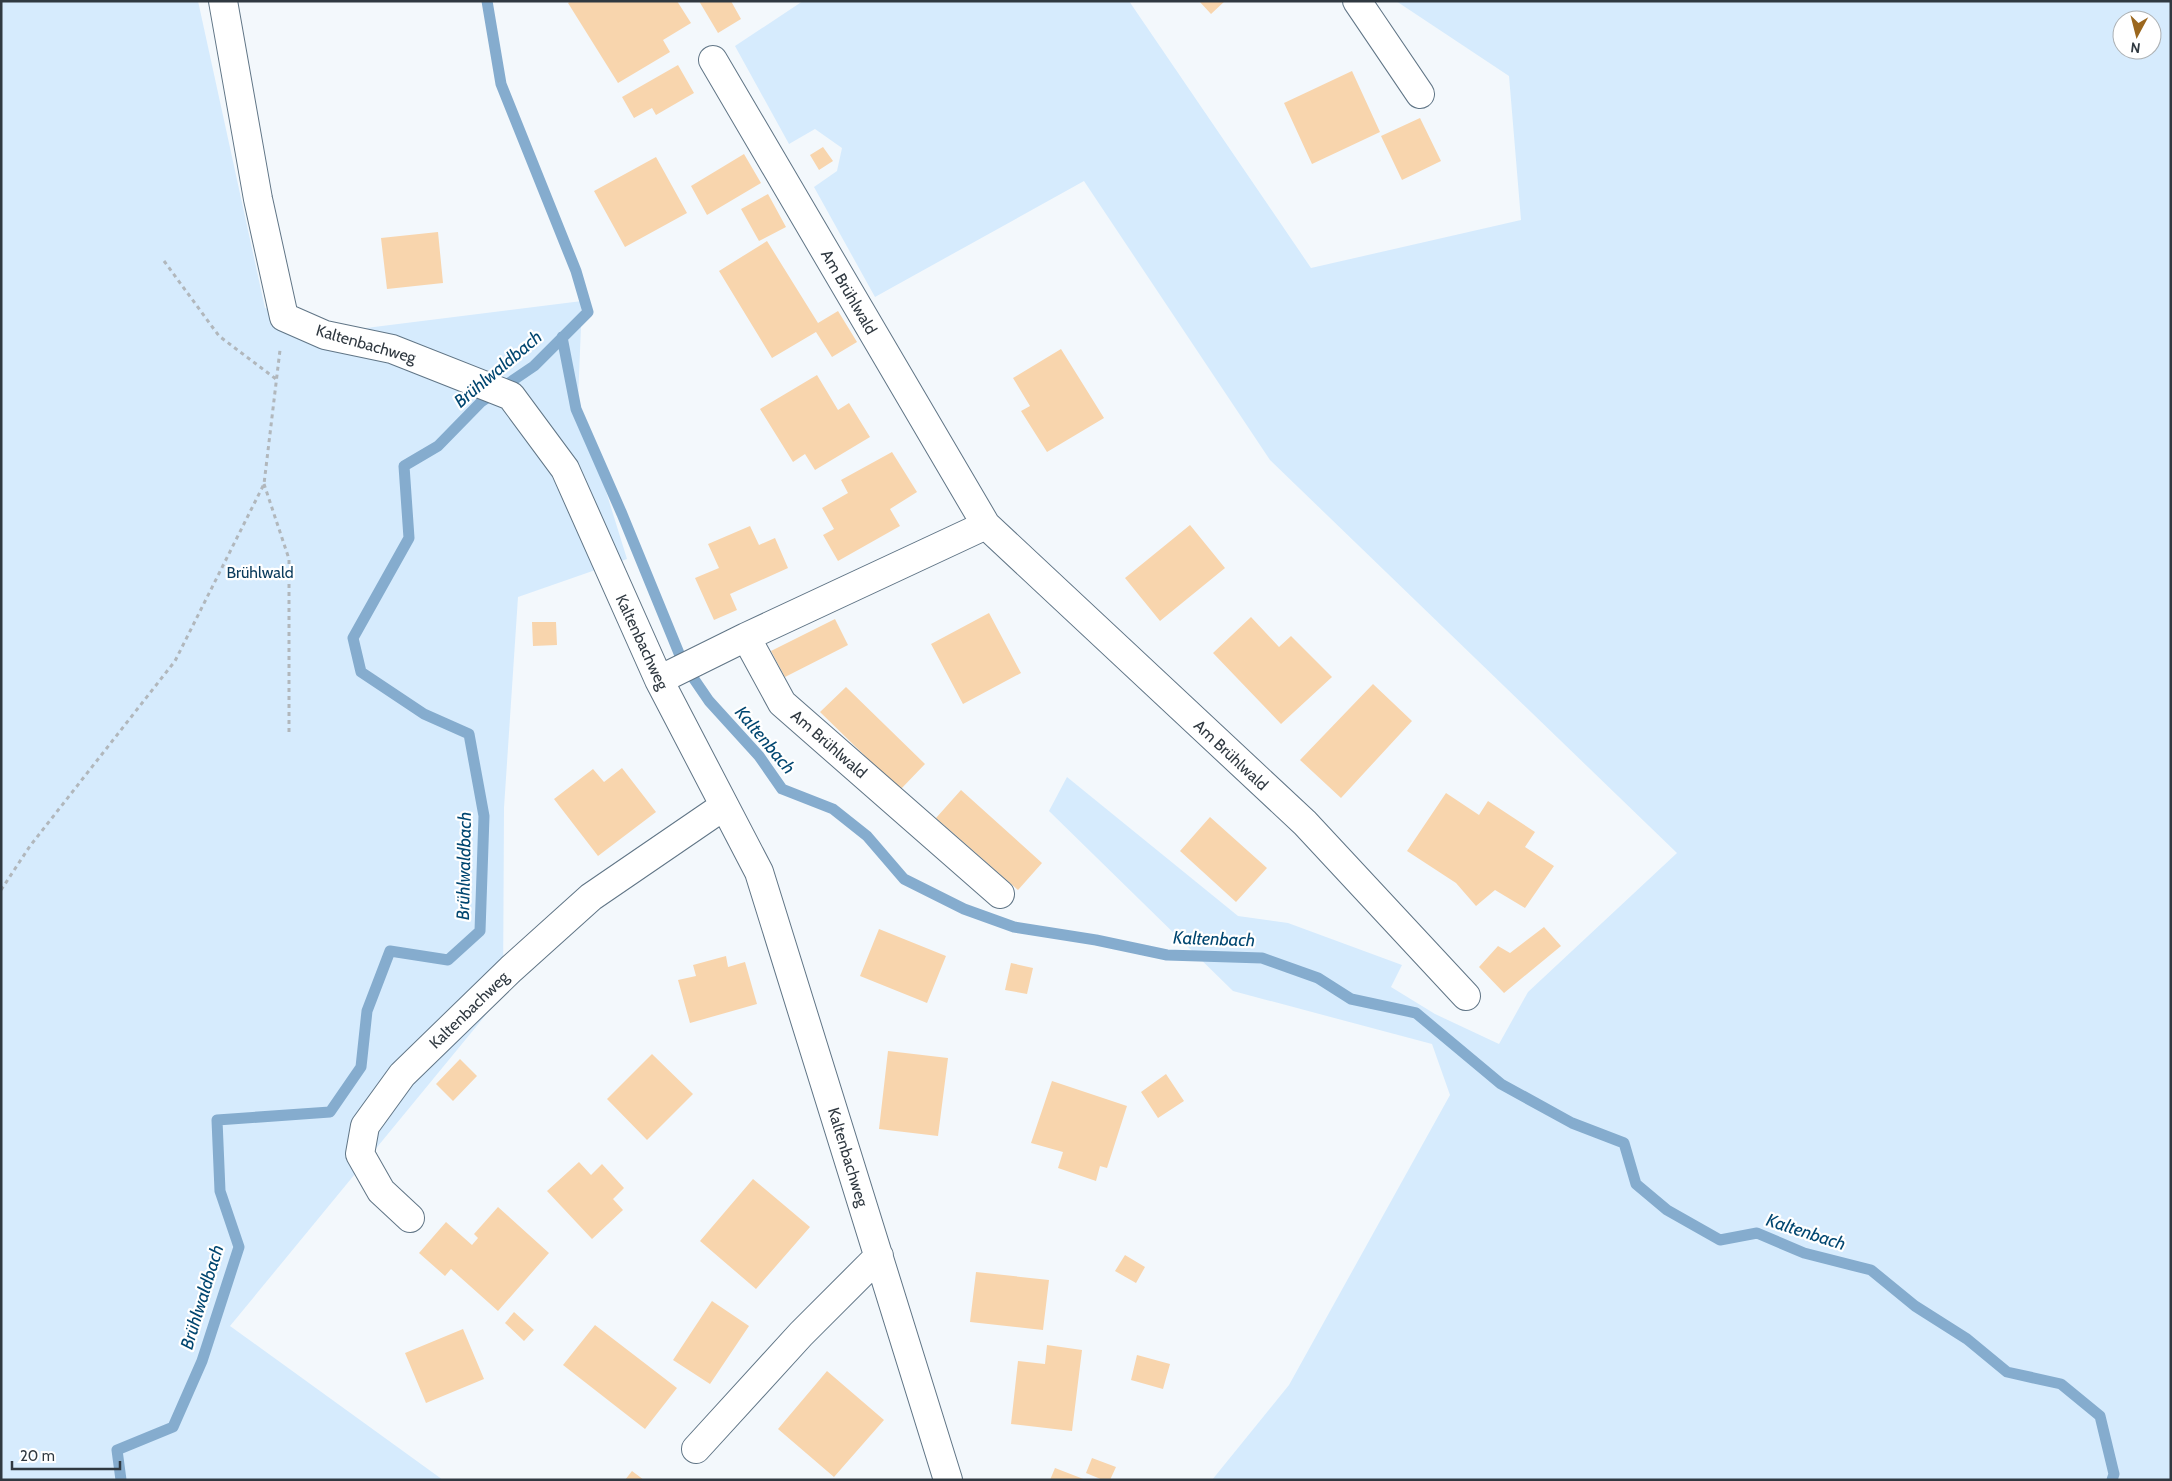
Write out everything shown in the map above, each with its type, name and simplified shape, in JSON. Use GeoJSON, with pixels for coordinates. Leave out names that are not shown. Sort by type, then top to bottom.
{"type":"FeatureCollection","features":[{"type":"Feature","properties":{"kind":"street"},"geometry":{"type":"LineString","coordinates":[[223,1],[258,199],[284,317]]}},
{"type":"Feature","properties":{"kind":"street"},"geometry":{"type":"LineString","coordinates":[[1357,1],[1420,94]]}},
{"type":"Feature","properties":{"kind":"street","name":"Am Brühlwald"},"geometry":{"type":"LineString","coordinates":[[712,60],[986,525],[1304,823],[1466,996]]}},
{"type":"Feature","properties":{"kind":"street","name":"Kaltenbachweg"},"geometry":{"type":"LineString","coordinates":[[284,317],[325,335],[392,349],[512,396],[564,469],[659,680],[759,872],[948,1480]]}},
{"type":"Feature","properties":{"kind":"street"},"geometry":{"type":"LineString","coordinates":[[659,680],[746,636],[986,525]]}},
{"type":"Feature","properties":{"kind":"street","name":"Am Brühlwald"},"geometry":{"type":"LineString","coordinates":[[746,636],[782,703],[1000,894]]}},
{"type":"Feature","properties":{"kind":"street","name":"Kaltenbachweg"},"geometry":{"type":"LineString","coordinates":[[410,1218],[381,1191],[360,1154],[365,1126],[402,1075],[511,969],[591,897],[724,806]]}},
{"type":"Feature","properties":{"kind":"street"},"geometry":{"type":"LineString","coordinates":[[696,1449],[801,1334],[879,1256]]}},
{"type":"Feature","properties":{"kind":"path"},"geometry":{"type":"LineString","coordinates":[[164,262],[219,336],[277,379]]}},
{"type":"Feature","properties":{"kind":"path"},"geometry":{"type":"LineString","coordinates":[[1,890],[30,846],[176,661],[264,484],[284,317]]}},
{"type":"Feature","properties":{"kind":"path"},"geometry":{"type":"LineString","coordinates":[[264,484],[289,559],[289,733]]}},
{"type":"Feature","properties":{"kind":"green space","name":"Brühlwald"},"geometry":{"type":"Polygon","coordinates":[[[1,1],[198,1],[265,308],[358,329],[582,301],[578,401],[627,559],[518,597],[504,808],[503,994],[230,1326],[443,1480],[1,1480],[1,1]]]}},
{"type":"Feature","properties":{"kind":"green space"},"geometry":{"type":"Polygon","coordinates":[[[803,1],[1129,1],[1311,268],[1521,220],[1509,76],[1396,1],[2171,1],[2171,1480],[1212,1480],[1289,1385],[1450,1095],[1432,1044],[1233,991],[1049,811],[1067,777],[1238,916],[1288,923],[1402,965],[1391,987],[1435,1014],[1499,1044],[1528,992],[1677,853],[1270,460],[1084,181],[875,297],[814,187],[837,171],[842,148],[815,129],[789,144],[735,46],[803,1]]]}},
{"type":"Feature","properties":{"kind":"building"},"geometry":{"type":"Polygon","coordinates":[[[571,1],[677,1],[691,23],[663,40],[670,52],[618,83],[568,3],[571,1]]]}},
{"type":"Feature","properties":{"kind":"building"},"geometry":{"type":"Polygon","coordinates":[[[699,1],[731,1],[741,19],[718,33],[699,1]]]}},
{"type":"Feature","properties":{"kind":"building"},"geometry":{"type":"Polygon","coordinates":[[[1199,1],[1225,1],[1211,14],[1199,1]]]}},
{"type":"Feature","properties":{"kind":"building"},"geometry":{"type":"Polygon","coordinates":[[[678,65],[694,93],[656,115],[652,108],[634,118],[622,97],[678,65]]]}},
{"type":"Feature","properties":{"kind":"building"},"geometry":{"type":"Polygon","coordinates":[[[1352,71],[1380,132],[1312,164],[1284,103],[1352,71]]]}},
{"type":"Feature","properties":{"kind":"building"},"geometry":{"type":"Polygon","coordinates":[[[1420,118],[1441,161],[1402,180],[1381,136],[1420,118]]]}},
{"type":"Feature","properties":{"kind":"building"},"geometry":{"type":"Polygon","coordinates":[[[823,147],[833,161],[819,170],[810,155],[823,147]]]}},
{"type":"Feature","properties":{"kind":"building"},"geometry":{"type":"Polygon","coordinates":[[[744,154],[761,183],[707,215],[691,186],[744,154]]]}},
{"type":"Feature","properties":{"kind":"building"},"geometry":{"type":"Polygon","coordinates":[[[656,157],[687,213],[625,247],[594,191],[656,157]]]}},
{"type":"Feature","properties":{"kind":"building"},"geometry":{"type":"Polygon","coordinates":[[[768,194],[786,227],[759,241],[741,209],[768,194]]]}},
{"type":"Feature","properties":{"kind":"building"},"geometry":{"type":"Polygon","coordinates":[[[438,232],[443,283],[387,289],[381,238],[438,232]]]}},
{"type":"Feature","properties":{"kind":"building"},"geometry":{"type":"Polygon","coordinates":[[[767,241],[818,323],[838,311],[857,342],[832,357],[816,332],[772,358],[719,271],[767,241]]]}},
{"type":"Feature","properties":{"kind":"building"},"geometry":{"type":"Polygon","coordinates":[[[1061,349],[1104,418],[1047,452],[1021,411],[1030,406],[1013,378],[1061,349]]]}},
{"type":"Feature","properties":{"kind":"building"},"geometry":{"type":"Polygon","coordinates":[[[817,375],[838,410],[849,403],[870,437],[815,470],[805,454],[793,462],[760,409],[817,375]]]}},
{"type":"Feature","properties":{"kind":"building"},"geometry":{"type":"Polygon","coordinates":[[[892,452],[917,492],[890,509],[900,526],[838,561],[823,535],[834,529],[822,508],[848,493],[841,480],[892,452]]]}},
{"type":"Feature","properties":{"kind":"building"},"geometry":{"type":"Polygon","coordinates":[[[1190,525],[1225,568],[1160,621],[1125,578],[1190,525]]]}},
{"type":"Feature","properties":{"kind":"building"},"geometry":{"type":"Polygon","coordinates":[[[750,526],[759,545],[775,538],[788,568],[730,594],[737,610],[714,620],[695,578],[719,568],[708,544],[750,526]]]}},
{"type":"Feature","properties":{"kind":"building"},"geometry":{"type":"Polygon","coordinates":[[[989,613],[1021,673],[963,704],[931,644],[989,613]]]}},
{"type":"Feature","properties":{"kind":"building"},"geometry":{"type":"Polygon","coordinates":[[[1251,617],[1279,647],[1291,636],[1332,677],[1281,724],[1213,653],[1251,617]]]}},
{"type":"Feature","properties":{"kind":"building"},"geometry":{"type":"Polygon","coordinates":[[[835,619],[848,645],[785,677],[771,651],[835,619]]]}},
{"type":"Feature","properties":{"kind":"building"},"geometry":{"type":"Polygon","coordinates":[[[532,622],[556,622],[557,645],[533,646],[532,622]]]}},
{"type":"Feature","properties":{"kind":"building"},"geometry":{"type":"Polygon","coordinates":[[[1373,684],[1412,721],[1341,798],[1300,760],[1373,684]]]}},
{"type":"Feature","properties":{"kind":"building"},"geometry":{"type":"Polygon","coordinates":[[[846,687],[925,764],[900,790],[820,712],[846,687]]]}},
{"type":"Feature","properties":{"kind":"building"},"geometry":{"type":"Polygon","coordinates":[[[622,768],[656,812],[598,856],[554,799],[593,769],[604,782],[622,768]]]}},
{"type":"Feature","properties":{"kind":"building"},"geometry":{"type":"Polygon","coordinates":[[[961,790],[1042,863],[1018,890],[936,818],[961,790]]]}},
{"type":"Feature","properties":{"kind":"building"},"geometry":{"type":"Polygon","coordinates":[[[1446,793],[1479,815],[1488,801],[1535,832],[1525,847],[1554,866],[1525,908],[1495,890],[1476,906],[1456,883],[1407,851],[1446,793]]]}},
{"type":"Feature","properties":{"kind":"building"},"geometry":{"type":"Polygon","coordinates":[[[1210,817],[1267,868],[1236,902],[1180,851],[1210,817]]]}},
{"type":"Feature","properties":{"kind":"building"},"geometry":{"type":"Polygon","coordinates":[[[1544,927],[1561,946],[1504,993],[1479,967],[1498,946],[1510,953],[1544,927]]]}},
{"type":"Feature","properties":{"kind":"building"},"geometry":{"type":"Polygon","coordinates":[[[879,929],[946,956],[927,1003],[860,976],[879,929]]]}},
{"type":"Feature","properties":{"kind":"building"},"geometry":{"type":"Polygon","coordinates":[[[726,956],[728,967],[745,962],[757,1004],[690,1023],[678,980],[696,976],[693,965],[726,956]]]}},
{"type":"Feature","properties":{"kind":"building"},"geometry":{"type":"Polygon","coordinates":[[[1011,963],[1033,968],[1027,994],[1005,990],[1011,963]]]}},
{"type":"Feature","properties":{"kind":"building"},"geometry":{"type":"Polygon","coordinates":[[[888,1051],[948,1058],[938,1136],[879,1129],[888,1051]]]}},
{"type":"Feature","properties":{"kind":"building"},"geometry":{"type":"Polygon","coordinates":[[[652,1054],[693,1094],[647,1140],[607,1099],[652,1054]]]}},
{"type":"Feature","properties":{"kind":"building"},"geometry":{"type":"Polygon","coordinates":[[[460,1059],[477,1076],[453,1101],[436,1084],[460,1059]]]}},
{"type":"Feature","properties":{"kind":"building"},"geometry":{"type":"Polygon","coordinates":[[[1166,1074],[1184,1101],[1158,1118],[1141,1092],[1166,1074]]]}},
{"type":"Feature","properties":{"kind":"building"},"geometry":{"type":"Polygon","coordinates":[[[1052,1081],[1127,1106],[1107,1168],[1100,1166],[1096,1181],[1058,1168],[1063,1152],[1031,1143],[1052,1081]]]}},
{"type":"Feature","properties":{"kind":"building"},"geometry":{"type":"Polygon","coordinates":[[[579,1162],[591,1175],[602,1164],[624,1188],[613,1199],[623,1210],[592,1239],[547,1191],[579,1162]]]}},
{"type":"Feature","properties":{"kind":"building"},"geometry":{"type":"Polygon","coordinates":[[[753,1179],[810,1227],[756,1289],[700,1241],[753,1179]]]}},
{"type":"Feature","properties":{"kind":"building"},"geometry":{"type":"Polygon","coordinates":[[[498,1207],[549,1253],[498,1311],[451,1269],[445,1276],[419,1253],[446,1222],[472,1245],[478,1238],[474,1234],[498,1207]]]}},
{"type":"Feature","properties":{"kind":"building"},"geometry":{"type":"Polygon","coordinates":[[[1125,1255],[1145,1267],[1136,1283],[1115,1271],[1125,1255]]]}},
{"type":"Feature","properties":{"kind":"building"},"geometry":{"type":"Polygon","coordinates":[[[976,1272],[1049,1280],[1043,1330],[970,1322],[976,1272]]]}},
{"type":"Feature","properties":{"kind":"building"},"geometry":{"type":"Polygon","coordinates":[[[712,1301],[749,1326],[710,1384],[673,1360],[712,1301]]]}},
{"type":"Feature","properties":{"kind":"building"},"geometry":{"type":"Polygon","coordinates":[[[514,1312],[534,1330],[524,1341],[505,1323],[514,1312]]]}},
{"type":"Feature","properties":{"kind":"building"},"geometry":{"type":"Polygon","coordinates":[[[595,1325],[677,1388],[645,1429],[563,1365],[595,1325]]]}},
{"type":"Feature","properties":{"kind":"building"},"geometry":{"type":"Polygon","coordinates":[[[463,1329],[484,1379],[426,1403],[405,1353],[463,1329]]]}},
{"type":"Feature","properties":{"kind":"building"},"geometry":{"type":"Polygon","coordinates":[[[1047,1345],[1082,1350],[1072,1431],[1011,1424],[1018,1361],[1045,1364],[1047,1345]]]}},
{"type":"Feature","properties":{"kind":"building"},"geometry":{"type":"Polygon","coordinates":[[[1137,1355],[1170,1364],[1163,1389],[1131,1380],[1137,1355]]]}},
{"type":"Feature","properties":{"kind":"building"},"geometry":{"type":"Polygon","coordinates":[[[827,1371],[884,1420],[834,1477],[778,1429],[827,1371]]]}},
{"type":"Feature","properties":{"kind":"building"},"geometry":{"type":"Polygon","coordinates":[[[1092,1458],[1116,1467],[1110,1480],[1103,1480],[1086,1473],[1092,1458]]]}},
{"type":"Feature","properties":{"kind":"building"},"geometry":{"type":"Polygon","coordinates":[[[1055,1468],[1086,1480],[1050,1480],[1055,1468]]]}},
{"type":"Feature","properties":{"kind":"building"},"geometry":{"type":"Polygon","coordinates":[[[632,1471],[644,1480],[625,1480],[632,1471]]]}},
{"type":"Feature","properties":{"kind":"waterway","name":"Brühlwaldbach"},"geometry":{"type":"LineString","coordinates":[[121,1480],[117,1450],[173,1427],[202,1361],[239,1247],[220,1191],[217,1120],[330,1112],[361,1067],[367,1011],[390,951],[448,960],[480,931],[484,816],[469,734],[424,714],[361,672],[353,638],[409,538],[404,466],[438,446],[481,402],[534,366],[588,312],[576,271],[501,84],[487,1]]}},
{"type":"Feature","properties":{"kind":"waterway","name":"Kaltenbach"},"geometry":{"type":"LineString","coordinates":[[562,337],[576,409],[622,514],[683,663],[709,701],[759,756],[782,789],[833,809],[867,836],[904,879],[964,909],[1014,927],[1096,940],[1167,955],[1262,958],[1318,978],[1351,999],[1416,1013],[1501,1084],[1572,1123],[1624,1143],[1636,1184],[1667,1210],[1720,1240],[1757,1233],[1804,1253],[1871,1270],[1915,1306],[1967,1339],[2007,1372],[2061,1384],[2100,1416],[2114,1474],[2112,1480]]}}]}
